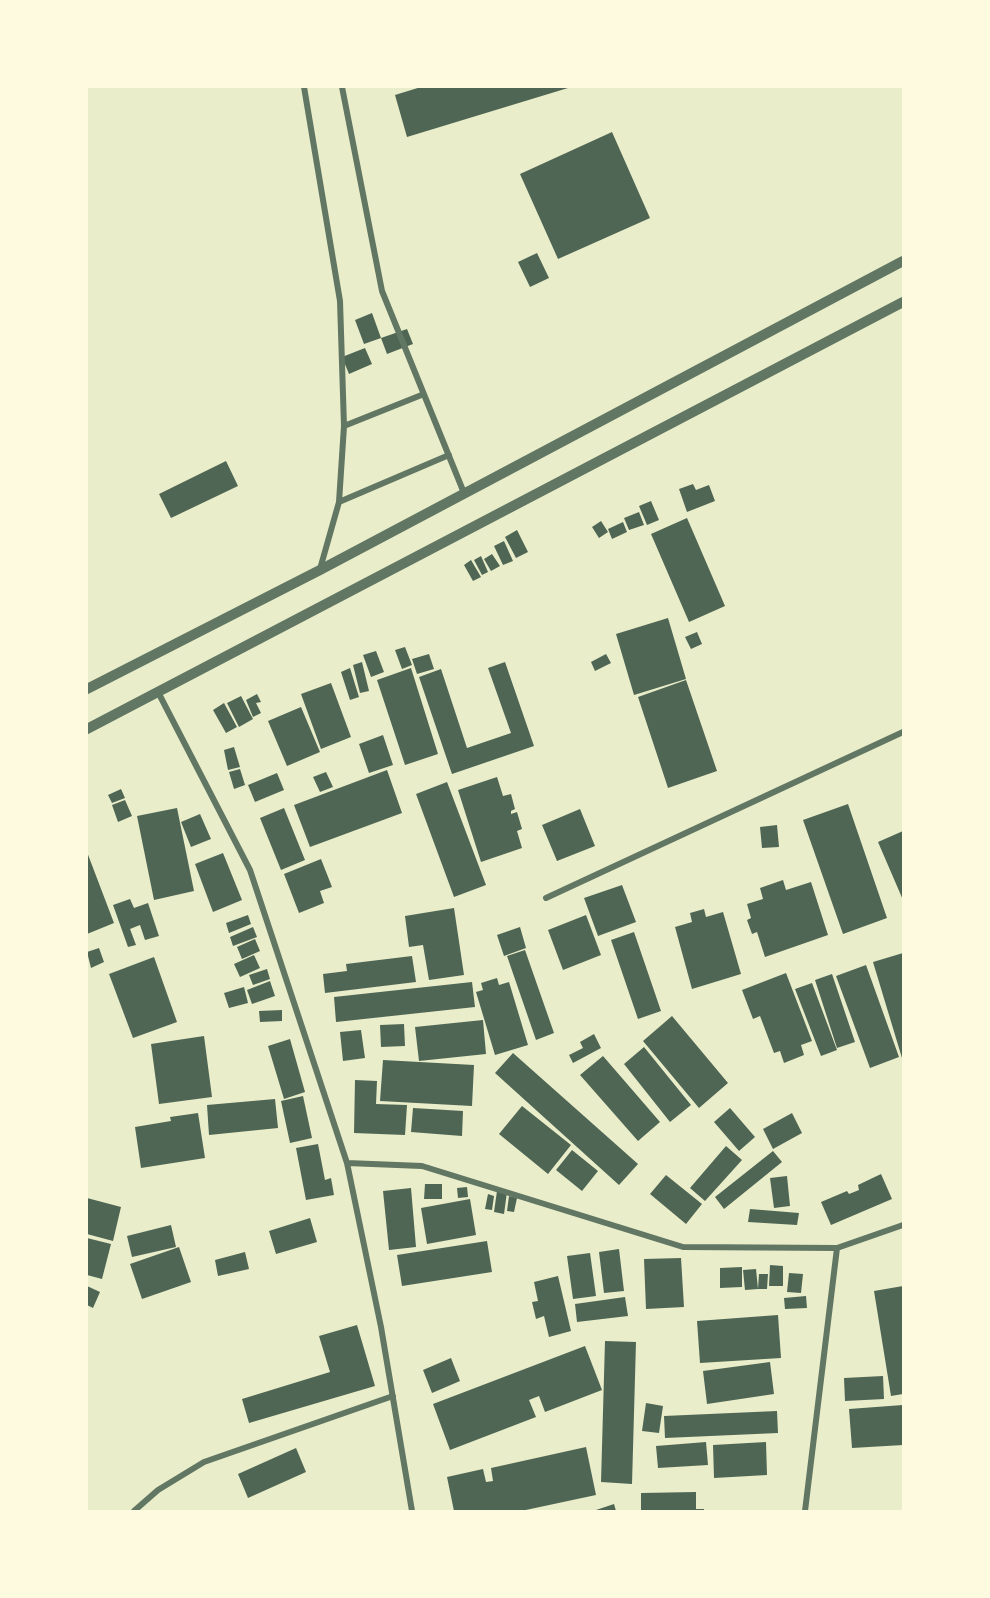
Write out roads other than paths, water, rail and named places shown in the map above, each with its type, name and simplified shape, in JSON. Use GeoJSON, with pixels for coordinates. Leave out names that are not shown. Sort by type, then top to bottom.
{"type":"FeatureCollection","features":[{"type":"Feature","properties":{"kind":"street"},"geometry":{"type":"LineString","coordinates":[[304,87],[340,301],[344,426],[339,502],[320,570]]}},
{"type":"Feature","properties":{"kind":"street"},"geometry":{"type":"LineString","coordinates":[[342,87],[382,291],[464,493]]}},
{"type":"Feature","properties":{"kind":"street"},"geometry":{"type":"LineString","coordinates":[[87,689],[320,570],[903,261]]}},
{"type":"Feature","properties":{"kind":"street"},"geometry":{"type":"LineString","coordinates":[[87,729],[903,302]]}},
{"type":"Feature","properties":{"kind":"street"},"geometry":{"type":"LineString","coordinates":[[344,426],[424,394]]}},
{"type":"Feature","properties":{"kind":"street"},"geometry":{"type":"LineString","coordinates":[[339,502],[449,455]]}},
{"type":"Feature","properties":{"kind":"street"},"geometry":{"type":"LineString","coordinates":[[158,692],[250,870],[347,1163],[381,1327],[412,1511]]}},
{"type":"Feature","properties":{"kind":"street"},"geometry":{"type":"LineString","coordinates":[[546,898],[903,732]]}},
{"type":"Feature","properties":{"kind":"street"},"geometry":{"type":"LineString","coordinates":[[347,1163],[422,1166],[683,1247],[837,1248],[903,1226]]}},
{"type":"Feature","properties":{"kind":"street"},"geometry":{"type":"LineString","coordinates":[[805,1511],[837,1248]]}},
{"type":"Feature","properties":{"kind":"street"},"geometry":{"type":"LineString","coordinates":[[134,1511],[158,1490],[204,1462],[393,1396]]}}]}
